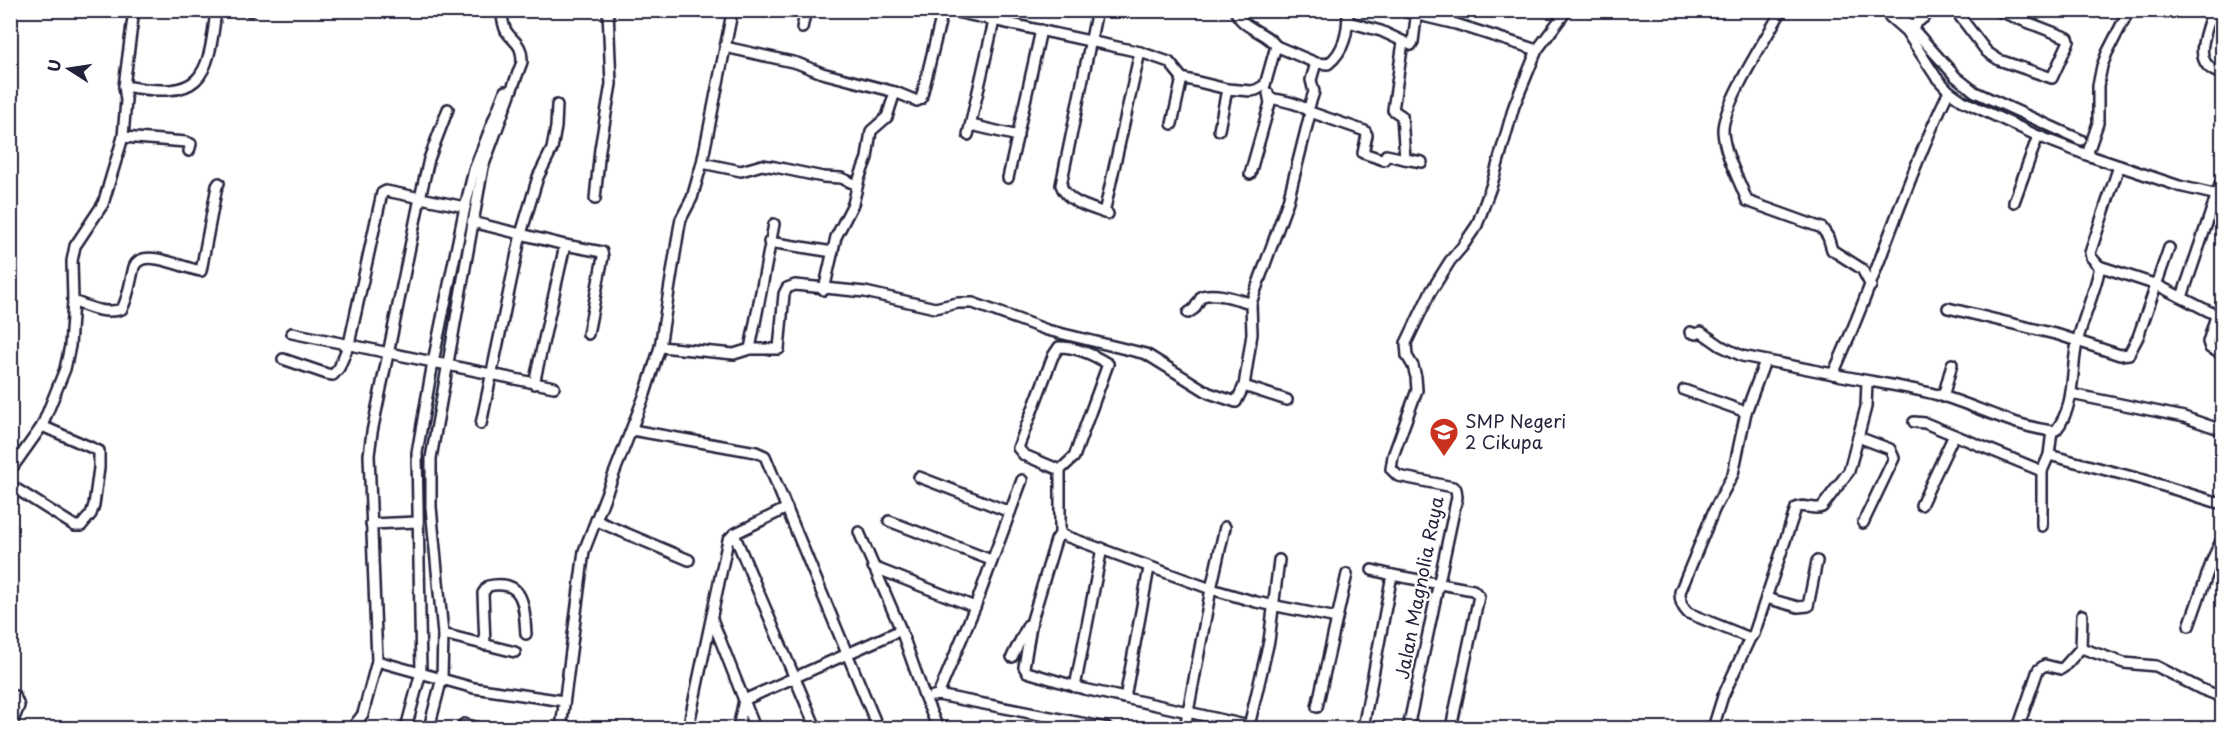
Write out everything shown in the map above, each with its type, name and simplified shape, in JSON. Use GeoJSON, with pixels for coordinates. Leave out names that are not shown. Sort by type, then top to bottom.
{"type":"FeatureCollection","features":[{"type":"Feature","properties":{"kind":"street"},"geometry":{"type":"LineString","coordinates":[[10,471],[42,426],[68,357],[73,302],[72,261],[75,246],[103,204],[123,137],[126,100],[124,86],[134,10]]}},
{"type":"Feature","properties":{"kind":"street"},"geometry":{"type":"LineString","coordinates":[[124,86],[143,90],[174,90],[187,87],[199,79],[206,64],[216,10]]}},
{"type":"Feature","properties":{"kind":"street"},"geometry":{"type":"LineString","coordinates":[[429,729],[442,678],[443,634],[431,507],[431,458],[483,167],[522,62],[522,51],[506,30],[501,10]]}},
{"type":"Feature","properties":{"kind":"street"},"geometry":{"type":"LineString","coordinates":[[595,198],[600,149],[611,84],[608,10]]}},
{"type":"Feature","properties":{"kind":"street"},"geometry":{"type":"LineString","coordinates":[[561,729],[584,551],[632,430],[660,347],[681,219],[692,198],[702,163],[731,18],[730,10]]}},
{"type":"Feature","properties":{"kind":"street"},"geometry":{"type":"LineString","coordinates":[[802,28],[806,10]]}},
{"type":"Feature","properties":{"kind":"street"},"geometry":{"type":"LineString","coordinates":[[725,47],[797,63],[822,74],[894,92],[917,102],[921,99],[945,10],[1140,52],[1169,62],[1182,78],[1251,91],[1266,85],[1276,46]]}},
{"type":"Feature","properties":{"kind":"street"},"geometry":{"type":"LineString","coordinates":[[1097,10],[1061,185],[1062,190],[1075,201],[1106,213],[1140,52]]}},
{"type":"Feature","properties":{"kind":"street"},"geometry":{"type":"LineString","coordinates":[[1235,10],[1239,19],[1272,40],[1276,46],[1316,63],[1328,64],[1334,60],[1345,40],[1348,10]]}},
{"type":"Feature","properties":{"kind":"street","name":"Jalan Magnolia Raya"},"geometry":{"type":"LineString","coordinates":[[1408,729],[1457,497],[1456,489],[1447,485],[1398,476],[1391,469],[1393,456],[1417,390],[1416,377],[1407,356],[1406,343],[1430,293],[1477,225],[1514,106],[1537,50],[1567,10]]}},
{"type":"Feature","properties":{"kind":"street"},"geometry":{"type":"LineString","coordinates":[[1782,10],[1729,105],[1723,123],[1723,134],[1729,155],[1747,201],[1822,228],[1832,250],[1862,269],[1871,286]]}},
{"type":"Feature","properties":{"kind":"street"},"geometry":{"type":"LineString","coordinates":[[1881,10],[1909,29],[1956,77],[1975,92],[2081,141]]}},
{"type":"Feature","properties":{"kind":"street"},"geometry":{"type":"LineString","coordinates":[[1896,10],[1936,77],[1949,91],[1978,109],[2087,155],[2179,186],[2220,195]]}},
{"type":"Feature","properties":{"kind":"street"},"geometry":{"type":"LineString","coordinates":[[1909,29],[1933,10]]}},
{"type":"Feature","properties":{"kind":"street"},"geometry":{"type":"LineString","coordinates":[[1955,10],[1993,57],[2052,78],[2069,41],[2068,38],[1996,10]]}},
{"type":"Feature","properties":{"kind":"street"},"geometry":{"type":"LineString","coordinates":[[2087,155],[2098,123],[2098,86],[2102,66],[2129,10]]}},
{"type":"Feature","properties":{"kind":"street"},"geometry":{"type":"LineString","coordinates":[[2213,10],[2202,52],[2205,63],[2211,71],[2223,74]]}},
{"type":"Feature","properties":{"kind":"street"},"geometry":{"type":"LineString","coordinates":[[1406,12],[1456,24],[1537,50]]}},
{"type":"Feature","properties":{"kind":"street"},"geometry":{"type":"LineString","coordinates":[[1348,22],[1381,31],[1411,45],[1417,13]]}},
{"type":"Feature","properties":{"kind":"street"},"geometry":{"type":"LineString","coordinates":[[968,135],[994,21]]}},
{"type":"Feature","properties":{"kind":"street"},"geometry":{"type":"LineString","coordinates":[[1008,178],[1041,30]]}},
{"type":"Feature","properties":{"kind":"street"},"geometry":{"type":"LineString","coordinates":[[1403,42],[1393,111],[1402,116],[1406,159]]}},
{"type":"Feature","properties":{"kind":"street"},"geometry":{"type":"LineString","coordinates":[[406,729],[421,672],[417,453],[433,362],[474,170],[522,51]]}},
{"type":"Feature","properties":{"kind":"street"},"geometry":{"type":"LineString","coordinates":[[660,347],[734,354],[750,349],[779,349],[784,294],[787,288],[795,285],[824,290],[865,292],[935,308],[958,303],[973,303],[1047,330],[1146,354],[1209,393],[1234,402],[1238,400],[1244,386],[1252,334],[1251,303],[1288,201],[1314,92],[1311,80],[1316,63]]}},
{"type":"Feature","properties":{"kind":"street"},"geometry":{"type":"LineString","coordinates":[[1172,124],[1182,78]]}},
{"type":"Feature","properties":{"kind":"street"},"geometry":{"type":"LineString","coordinates":[[1263,87],[1270,98],[1365,131],[1367,135],[1363,153],[1383,160],[1386,155],[1422,162]]}},
{"type":"Feature","properties":{"kind":"street"},"geometry":{"type":"LineString","coordinates":[[1219,130],[1227,88]]}},
{"type":"Feature","properties":{"kind":"street"},"geometry":{"type":"LineString","coordinates":[[1833,374],[1871,286],[1931,128],[1949,91]]}},
{"type":"Feature","properties":{"kind":"street"},"geometry":{"type":"LineString","coordinates":[[824,290],[837,233],[854,204],[872,131],[887,117],[894,92]]}},
{"type":"Feature","properties":{"kind":"street"},"geometry":{"type":"LineString","coordinates":[[1250,174],[1265,126],[1270,98]]}},
{"type":"Feature","properties":{"kind":"street"},"geometry":{"type":"LineString","coordinates":[[481,424],[520,234],[532,193],[552,148],[557,105]]}},
{"type":"Feature","properties":{"kind":"street"},"geometry":{"type":"LineString","coordinates":[[352,729],[363,714],[377,661],[369,454],[420,198],[429,159],[448,109]]}},
{"type":"Feature","properties":{"kind":"street"},"geometry":{"type":"LineString","coordinates":[[971,125],[1018,136]]}},
{"type":"Feature","properties":{"kind":"street"},"geometry":{"type":"LineString","coordinates":[[2014,202],[2038,136]]}},
{"type":"Feature","properties":{"kind":"street"},"geometry":{"type":"LineString","coordinates":[[123,137],[186,142],[191,144],[189,151]]}},
{"type":"Feature","properties":{"kind":"street"},"geometry":{"type":"LineString","coordinates":[[702,163],[741,171],[762,165],[823,177],[841,178],[857,185]]}},
{"type":"Feature","properties":{"kind":"street"},"geometry":{"type":"LineString","coordinates":[[2119,166],[2090,253],[2091,257],[2099,266],[2157,285],[2220,317],[2208,342],[2210,348],[2223,354]]}},
{"type":"Feature","properties":{"kind":"street"},"geometry":{"type":"LineString","coordinates":[[2182,297],[2220,195],[2223,179]]}},
{"type":"Feature","properties":{"kind":"street"},"geometry":{"type":"LineString","coordinates":[[73,302],[114,312],[122,309],[127,300],[134,267],[142,258],[166,260],[201,271],[219,183]]}},
{"type":"Feature","properties":{"kind":"street"},"geometry":{"type":"LineString","coordinates":[[283,359],[333,375],[339,369],[349,344],[380,195],[386,191],[465,207]]}},
{"type":"Feature","properties":{"kind":"street"},"geometry":{"type":"LineString","coordinates":[[472,222],[565,245],[600,250],[603,255],[588,334]]}},
{"type":"Feature","properties":{"kind":"street"},"geometry":{"type":"LineString","coordinates":[[750,349],[774,224]]}},
{"type":"Feature","properties":{"kind":"street"},"geometry":{"type":"LineString","coordinates":[[770,242],[833,252]]}},
{"type":"Feature","properties":{"kind":"street"},"geometry":{"type":"LineString","coordinates":[[534,384],[565,245]]}},
{"type":"Feature","properties":{"kind":"street"},"geometry":{"type":"LineString","coordinates":[[1948,308],[2059,335],[2120,355],[2129,354],[2138,337],[2169,248]]}},
{"type":"Feature","properties":{"kind":"street"},"geometry":{"type":"LineString","coordinates":[[1690,332],[1696,334],[1701,332],[1742,356],[1867,381],[1884,382],[1943,397],[2022,426],[2052,431],[2056,430],[2061,423],[2071,394],[2077,342],[2098,277],[2099,266]]}},
{"type":"Feature","properties":{"kind":"street"},"geometry":{"type":"LineString","coordinates":[[1188,313],[1194,309],[1202,296],[1206,295],[1214,294],[1251,303]]}},
{"type":"Feature","properties":{"kind":"street"},"geometry":{"type":"LineString","coordinates":[[292,333],[554,387]]}},
{"type":"Feature","properties":{"kind":"street"},"geometry":{"type":"LineString","coordinates":[[1060,470],[1024,455],[1018,448],[1053,356],[1059,347],[1067,347],[1098,357],[1108,364],[1074,458],[1060,470],[1060,534],[1056,540],[1032,620],[1024,668],[1027,672],[1075,687],[1253,727],[1275,604],[1279,560]]}},
{"type":"Feature","properties":{"kind":"street"},"geometry":{"type":"LineString","coordinates":[[1750,638],[1688,613],[1680,601],[1680,591],[1714,510],[1733,474],[1746,412],[1765,361]]}},
{"type":"Feature","properties":{"kind":"street"},"geometry":{"type":"LineString","coordinates":[[1943,397],[1952,364]]}},
{"type":"Feature","properties":{"kind":"street"},"geometry":{"type":"LineString","coordinates":[[1713,729],[1723,696],[1754,634],[1796,508],[1801,506],[1822,507],[1849,471],[1866,407],[1867,381]]}},
{"type":"Feature","properties":{"kind":"street"},"geometry":{"type":"LineString","coordinates":[[1244,386],[1287,400]]}},
{"type":"Feature","properties":{"kind":"street"},"geometry":{"type":"LineString","coordinates":[[1684,390],[1746,412]]}},
{"type":"Feature","properties":{"kind":"street"},"geometry":{"type":"LineString","coordinates":[[2071,394],[2184,417],[2223,430]]}},
{"type":"Feature","properties":{"kind":"street"},"geometry":{"type":"LineString","coordinates":[[1914,422],[1925,423],[2042,471]]}},
{"type":"Feature","properties":{"kind":"street"},"geometry":{"type":"LineString","coordinates":[[10,485],[75,526],[81,526],[92,514],[99,468],[99,451],[42,426]]}},
{"type":"Feature","properties":{"kind":"street"},"geometry":{"type":"LineString","coordinates":[[632,430],[765,456],[878,729]]}},
{"type":"Feature","properties":{"kind":"street"},"geometry":{"type":"LineString","coordinates":[[2042,526],[2042,471],[2049,455],[2052,431]]}},
{"type":"Feature","properties":{"kind":"street"},"geometry":{"type":"LineString","coordinates":[[1921,505],[1954,435]]}},
{"type":"Feature","properties":{"kind":"street"},"geometry":{"type":"LineString","coordinates":[[1858,437],[1890,449],[1894,458],[1863,523]]}},
{"type":"Feature","properties":{"kind":"street"},"geometry":{"type":"LineString","coordinates":[[2049,455],[2223,504]]}},
{"type":"Feature","properties":{"kind":"street"},"geometry":{"type":"LineString","coordinates":[[919,477],[1010,512]]}},
{"type":"Feature","properties":{"kind":"street"},"geometry":{"type":"LineString","coordinates":[[938,695],[975,607],[1022,480]]}},
{"type":"Feature","properties":{"kind":"street"},"geometry":{"type":"LineString","coordinates":[[417,506],[431,507]]}},
{"type":"Feature","properties":{"kind":"street"},"geometry":{"type":"LineString","coordinates":[[688,729],[728,540],[734,534],[787,508]]}},
{"type":"Feature","properties":{"kind":"street"},"geometry":{"type":"LineString","coordinates":[[890,520],[991,560]]}},
{"type":"Feature","properties":{"kind":"street"},"geometry":{"type":"LineString","coordinates":[[597,521],[689,560]]}},
{"type":"Feature","properties":{"kind":"street"},"geometry":{"type":"LineString","coordinates":[[371,524],[417,522]]}},
{"type":"Feature","properties":{"kind":"street"},"geometry":{"type":"LineString","coordinates":[[1185,729],[1211,589],[1225,528]]}},
{"type":"Feature","properties":{"kind":"street"},"geometry":{"type":"LineString","coordinates":[[859,532],[901,630],[938,729]]}},
{"type":"Feature","properties":{"kind":"street"},"geometry":{"type":"LineString","coordinates":[[734,534],[816,729]]}},
{"type":"Feature","properties":{"kind":"street"},"geometry":{"type":"LineString","coordinates":[[1060,534],[1211,589],[1256,602],[1337,618]]}},
{"type":"Feature","properties":{"kind":"street"},"geometry":{"type":"LineString","coordinates":[[2189,626],[2213,558],[2223,539]]}},
{"type":"Feature","properties":{"kind":"street"},"geometry":{"type":"LineString","coordinates":[[1075,687],[1102,548]]}},
{"type":"Feature","properties":{"kind":"street"},"geometry":{"type":"LineString","coordinates":[[1766,598],[1798,607],[1808,606],[1816,561]]}},
{"type":"Feature","properties":{"kind":"street"},"geometry":{"type":"LineString","coordinates":[[873,567],[975,607]]}},
{"type":"Feature","properties":{"kind":"street"},"geometry":{"type":"LineString","coordinates":[[1125,698],[1149,568]]}},
{"type":"Feature","properties":{"kind":"street"},"geometry":{"type":"LineString","coordinates":[[1372,570],[1473,590],[1479,596],[1450,729]]}},
{"type":"Feature","properties":{"kind":"street"},"geometry":{"type":"LineString","coordinates":[[1317,707],[1347,574]]}},
{"type":"Feature","properties":{"kind":"street"},"geometry":{"type":"LineString","coordinates":[[1363,729],[1392,575]]}},
{"type":"Feature","properties":{"kind":"street"},"geometry":{"type":"LineString","coordinates":[[485,645],[483,593],[488,585],[507,586],[518,591],[523,603],[526,634]]}},
{"type":"Feature","properties":{"kind":"street"},"geometry":{"type":"LineString","coordinates":[[2018,729],[2038,670],[2045,665],[2061,669],[2081,648],[2082,615]]}},
{"type":"Feature","properties":{"kind":"street"},"geometry":{"type":"LineString","coordinates":[[711,618],[755,729]]}},
{"type":"Feature","properties":{"kind":"street"},"geometry":{"type":"LineString","coordinates":[[1012,657],[1032,620]]}},
{"type":"Feature","properties":{"kind":"street"},"geometry":{"type":"LineString","coordinates":[[744,700],[901,630]]}},
{"type":"Feature","properties":{"kind":"street"},"geometry":{"type":"LineString","coordinates":[[443,634],[514,652]]}},
{"type":"Feature","properties":{"kind":"street"},"geometry":{"type":"LineString","coordinates":[[2081,648],[2103,658],[2124,663],[2156,666],[2201,689],[2223,697]]}},
{"type":"Feature","properties":{"kind":"street"},"geometry":{"type":"LineString","coordinates":[[377,661],[494,692],[564,701]]}},
{"type":"Feature","properties":{"kind":"street"},"geometry":{"type":"LineString","coordinates":[[925,698],[938,695],[1107,729]]}},
{"type":"Feature","properties":{"kind":"street"},"geometry":{"type":"LineString","coordinates":[[10,728],[19,706],[15,696]]}},
{"type":"Feature","properties":{"kind":"street"},"geometry":{"type":"LineString","coordinates":[[738,729],[744,700]]}},
{"type":"Feature","properties":{"kind":"place","name":"SMP Negeri 2 Cikupa"},"geometry":{"type":"Point","coordinates":[1444,458]}}]}
